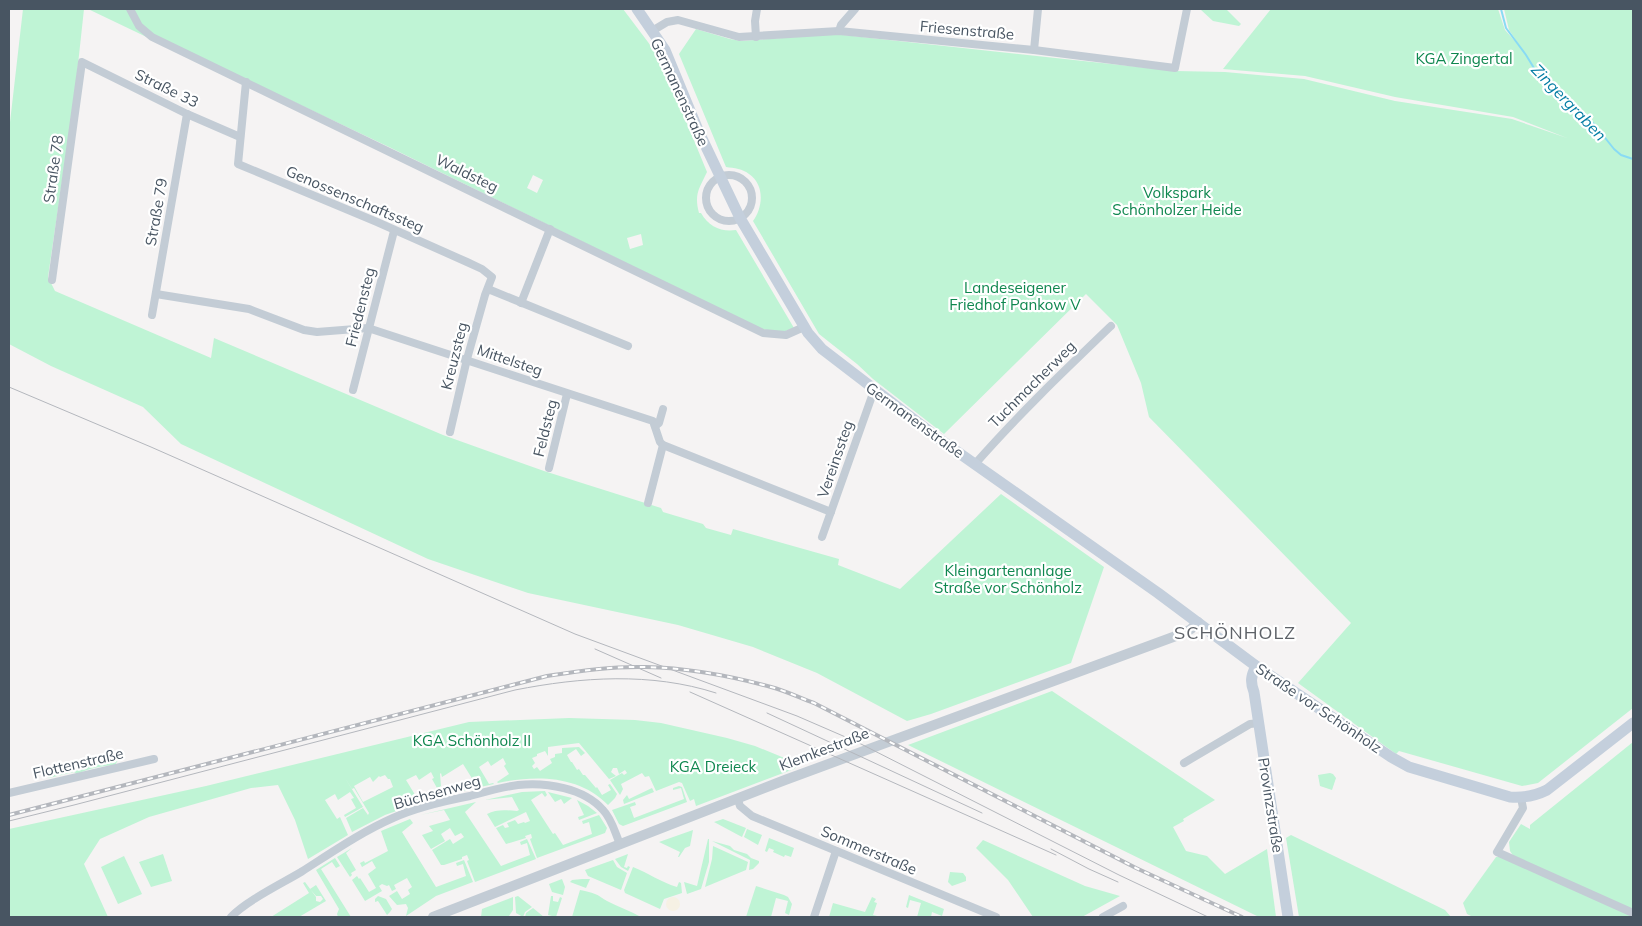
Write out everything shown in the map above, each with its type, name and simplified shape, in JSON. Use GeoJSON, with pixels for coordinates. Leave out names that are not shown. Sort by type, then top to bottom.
{"type":"FeatureCollection","features":[{"type":"Feature","properties":{"kind":"main road","name":"Germanenstraße"},"geometry":{"type":"LineString","coordinates":[[642,10],[652,31],[665,50],[698,130],[740,218],[804,327],[822,349],[876,392],[1136,578]]}},
{"type":"Feature","properties":{"kind":"main road","name":"Straße vor Schönholz"},"geometry":{"type":"LineString","coordinates":[[1136,578],[1260,669],[1400,763],[1504,795],[1522,798]]}},
{"type":"Feature","properties":{"kind":"main road","name":"Provinzstraße"},"geometry":{"type":"LineString","coordinates":[[1260,669],[1251,676],[1251,684],[1259,723],[1288,917]]}},
{"type":"Feature","properties":{"kind":"main road"},"geometry":{"type":"LineString","coordinates":[[1522,798],[1547,790],[1633,723]]}},
{"type":"Feature","properties":{"kind":"street","name":"Waldsteg"},"geometry":{"type":"LineString","coordinates":[[130,9],[139,26],[152,37],[763,333],[772,335],[786,334],[804,327]]}},
{"type":"Feature","properties":{"kind":"street"},"geometry":{"type":"LineString","coordinates":[[756,37],[755,21],[757,9]]}},
{"type":"Feature","properties":{"kind":"street"},"geometry":{"type":"LineString","coordinates":[[839,31],[841,25],[855,9]]}},
{"type":"Feature","properties":{"kind":"street"},"geometry":{"type":"LineString","coordinates":[[1034,50],[1038,9]]}},
{"type":"Feature","properties":{"kind":"street","name":"Friesenstraße"},"geometry":{"type":"LineString","coordinates":[[652,31],[667,22],[678,20],[739,37],[839,31],[1034,50],[1174,68],[1187,9]]}},
{"type":"Feature","properties":{"kind":"street","name":"Straße 33"},"geometry":{"type":"LineString","coordinates":[[82,62],[240,138]]}},
{"type":"Feature","properties":{"kind":"street","name":"Straße 78"},"geometry":{"type":"LineString","coordinates":[[52,280],[82,62]]}},
{"type":"Feature","properties":{"kind":"street","name":"Genossenschaftssteg"},"geometry":{"type":"LineString","coordinates":[[246,82],[238,164],[378,222],[482,269],[492,277],[488,289]]}},
{"type":"Feature","properties":{"kind":"street","name":"Straße 79"},"geometry":{"type":"LineString","coordinates":[[152,316],[187,114]]}},
{"type":"Feature","properties":{"kind":"street"},"geometry":{"type":"LineString","coordinates":[[720,177],[737,177],[747,185],[750,191],[752,197],[749,209],[740,218],[720,220],[710,211],[707,205],[706,194],[711,184],[720,177]]}},
{"type":"Feature","properties":{"kind":"street","name":"Friedensteg"},"geometry":{"type":"LineString","coordinates":[[353,390],[394,230]]}},
{"type":"Feature","properties":{"kind":"street"},"geometry":{"type":"LineString","coordinates":[[520,303],[550,230]]}},
{"type":"Feature","properties":{"kind":"street"},"geometry":{"type":"LineString","coordinates":[[488,289],[628,346]]}},
{"type":"Feature","properties":{"kind":"street","name":"Kreuzsteg"},"geometry":{"type":"LineString","coordinates":[[450,432],[466,359],[488,289]]}},
{"type":"Feature","properties":{"kind":"street","name":"Mittelsteg"},"geometry":{"type":"LineString","coordinates":[[156,294],[249,309],[304,330],[317,332],[368,328],[652,421],[655,426]]}},
{"type":"Feature","properties":{"kind":"street","name":"Tuchmacherweg"},"geometry":{"type":"LineString","coordinates":[[975,464],[1025,408],[1112,326]]}},
{"type":"Feature","properties":{"kind":"street","name":"Vereinssteg"},"geometry":{"type":"LineString","coordinates":[[822,537],[872,396],[876,392]]}},
{"type":"Feature","properties":{"kind":"street","name":"Feldsteg"},"geometry":{"type":"LineString","coordinates":[[549,468],[567,394]]}},
{"type":"Feature","properties":{"kind":"street"},"geometry":{"type":"LineString","coordinates":[[663,409],[659,423],[655,426],[663,446],[831,512]]}},
{"type":"Feature","properties":{"kind":"street"},"geometry":{"type":"LineString","coordinates":[[648,503],[663,446]]}},
{"type":"Feature","properties":{"kind":"street","name":"Klemkestraße"},"geometry":{"type":"LineString","coordinates":[[433,917],[926,727],[1191,630],[1198,622]]}},
{"type":"Feature","properties":{"kind":"street"},"geometry":{"type":"LineString","coordinates":[[1184,763],[1250,724],[1259,723]]}},
{"type":"Feature","properties":{"kind":"street","name":"Flottenstraße"},"geometry":{"type":"LineString","coordinates":[[9,793],[154,759]]}},
{"type":"Feature","properties":{"kind":"street","name":"Büchsenweg"},"geometry":{"type":"LineString","coordinates":[[231,917],[242,908],[319,860],[393,818],[448,800],[518,785],[541,785],[565,789],[586,797],[603,810],[610,820],[620,844]]}},
{"type":"Feature","properties":{"kind":"street"},"geometry":{"type":"LineString","coordinates":[[1522,798],[1523,808],[1497,852],[1633,913]]}},
{"type":"Feature","properties":{"kind":"street","name":"Sommerstraße"},"geometry":{"type":"LineString","coordinates":[[738,800],[740,806],[752,816],[996,917]]}},
{"type":"Feature","properties":{"kind":"street"},"geometry":{"type":"LineString","coordinates":[[814,917],[836,851]]}},
{"type":"Feature","properties":{"kind":"street"},"geometry":{"type":"LineString","coordinates":[[1103,917],[1123,906]]}},
{"type":"Feature","properties":{"kind":"green space","name":"Kleingartenanlage Straße vor Schönholz"},"geometry":{"type":"Polygon","coordinates":[[[23,9],[84,9],[75,92],[48,277],[55,291],[211,358],[214,338],[443,435],[544,471],[661,508],[663,512],[703,524],[706,528],[731,535],[733,529],[839,559],[838,565],[900,589],[1001,494],[1104,567],[1071,663],[907,721],[817,673],[753,647],[678,625],[528,593],[428,559],[181,444],[143,407],[51,366],[9,344],[9,131],[23,9]]]}},
{"type":"Feature","properties":{"kind":"green space"},"geometry":{"type":"Polygon","coordinates":[[[88,9],[623,9],[660,58],[707,172],[697,196],[699,213],[716,228],[736,230],[794,328],[783,332],[761,329],[389,147],[174,45],[157,42],[88,9]],[[533,175],[527,188],[537,193],[543,180],[533,175]],[[641,234],[627,238],[630,249],[643,245],[641,234]]]}},
{"type":"Feature","properties":{"kind":"green space"},"geometry":{"type":"Polygon","coordinates":[[[1200,9],[1226,9],[1241,24],[1239,26],[1213,21],[1200,9]]]}},
{"type":"Feature","properties":{"kind":"green space","name":"Volkspark Schönholzer Heide"},"geometry":{"type":"Polygon","coordinates":[[[1271,9],[1498,9],[1505,30],[1522,49],[1509,30],[1504,9],[1633,9],[1633,708],[1538,783],[1522,786],[1399,751],[1396,754],[1298,683],[1351,623],[1149,417],[1141,383],[1117,325],[1086,294],[944,434],[819,334],[753,221],[759,209],[761,196],[758,184],[747,172],[726,167],[679,54],[696,29],[741,41],[834,34],[1176,71],[1225,72],[1304,79],[1395,101],[1512,119],[1567,138],[1513,117],[1395,97],[1305,76],[1223,69],[1271,9]]]}},
{"type":"Feature","properties":{"kind":"green space"},"geometry":{"type":"Polygon","coordinates":[[[1052,691],[1215,800],[1173,827],[1186,851],[1207,856],[1225,874],[1267,849],[1276,917],[1259,917],[908,745],[1052,691]]]}},
{"type":"Feature","properties":{"kind":"green space"},"geometry":{"type":"Polygon","coordinates":[[[569,718],[635,720],[661,723],[755,746],[799,764],[794,769],[696,806],[694,799],[690,801],[682,783],[679,782],[656,791],[649,776],[645,777],[642,773],[621,784],[623,789],[620,795],[610,780],[622,773],[624,775],[627,773],[625,770],[619,774],[617,768],[613,768],[611,772],[616,776],[609,779],[579,743],[548,747],[548,756],[545,751],[532,758],[535,763],[532,766],[534,769],[537,767],[540,771],[552,763],[550,759],[555,757],[555,754],[562,753],[562,748],[579,747],[585,753],[581,756],[576,749],[567,755],[571,762],[577,770],[579,769],[597,787],[602,795],[611,790],[608,785],[610,784],[617,794],[615,798],[608,805],[584,788],[556,780],[527,779],[498,783],[509,774],[504,766],[506,764],[503,758],[491,766],[488,761],[479,767],[489,784],[494,784],[449,794],[450,788],[452,792],[473,780],[463,764],[442,777],[441,773],[441,786],[425,796],[437,788],[432,779],[434,778],[431,772],[419,780],[416,775],[406,780],[417,798],[420,797],[422,802],[385,815],[352,832],[346,818],[363,808],[368,815],[369,813],[354,788],[352,789],[345,778],[363,807],[345,817],[344,815],[356,808],[351,799],[354,798],[350,792],[338,800],[335,794],[325,800],[337,819],[340,817],[348,835],[308,859],[295,820],[278,785],[251,788],[149,817],[100,839],[84,864],[108,917],[9,917],[9,829],[206,786],[469,722],[569,718]],[[385,775],[379,776],[373,782],[370,777],[354,786],[363,802],[393,787],[390,779],[385,775]]]}},
{"type":"Feature","properties":{"kind":"green space"},"geometry":{"type":"Polygon","coordinates":[[[1633,742],[1633,910],[1514,857],[1510,851],[1509,842],[1521,824],[1530,829],[1530,825],[1633,742]]]}},
{"type":"Feature","properties":{"kind":"green space"},"geometry":{"type":"Polygon","coordinates":[[[118,760],[115,765],[86,770],[77,774],[74,772],[49,778],[46,776],[118,760]]]}},
{"type":"Feature","properties":{"kind":"green space"},"geometry":{"type":"Polygon","coordinates":[[[1330,773],[1336,778],[1332,790],[1320,786],[1318,775],[1330,773]]]}},
{"type":"Feature","properties":{"kind":"green space"},"geometry":{"type":"Polygon","coordinates":[[[682,787],[687,802],[623,826],[619,824],[612,810],[635,802],[636,805],[630,807],[634,818],[684,799],[681,788],[673,790],[673,788],[682,787]]]}},
{"type":"Feature","properties":{"kind":"green space"},"geometry":{"type":"Polygon","coordinates":[[[442,788],[444,796],[426,801],[425,797],[442,788]]]}},
{"type":"Feature","properties":{"kind":"green space"},"geometry":{"type":"Polygon","coordinates":[[[652,788],[654,792],[624,804],[623,800],[627,795],[629,799],[652,788]]]}},
{"type":"Feature","properties":{"kind":"green space"},"geometry":{"type":"Polygon","coordinates":[[[545,791],[547,795],[545,797],[542,793],[531,800],[553,834],[555,833],[563,845],[592,834],[589,822],[583,824],[582,821],[599,815],[607,828],[605,833],[537,858],[530,839],[532,838],[531,834],[525,836],[526,838],[506,844],[496,828],[503,825],[505,828],[509,827],[507,823],[515,820],[518,824],[530,821],[526,812],[495,827],[487,814],[505,810],[519,810],[512,797],[485,800],[522,792],[545,791]]]}},
{"type":"Feature","properties":{"kind":"green space"},"geometry":{"type":"Polygon","coordinates":[[[548,792],[572,798],[564,804],[561,799],[555,802],[548,792]]]}},
{"type":"Feature","properties":{"kind":"green space"},"geometry":{"type":"Polygon","coordinates":[[[577,800],[597,813],[579,820],[578,817],[584,815],[577,800]]]}},
{"type":"Feature","properties":{"kind":"green space"},"geometry":{"type":"Polygon","coordinates":[[[476,802],[465,812],[501,866],[530,855],[527,843],[521,845],[520,842],[527,839],[536,859],[475,882],[467,861],[469,860],[467,855],[462,857],[462,859],[441,865],[432,850],[450,839],[453,844],[464,837],[461,833],[455,836],[450,828],[441,834],[445,841],[431,849],[422,835],[433,831],[429,826],[450,820],[444,810],[420,815],[476,802]]]}},
{"type":"Feature","properties":{"kind":"green space"},"geometry":{"type":"Polygon","coordinates":[[[410,819],[413,823],[402,832],[436,887],[466,876],[463,864],[457,866],[456,863],[464,860],[473,882],[436,896],[406,916],[408,908],[406,904],[397,905],[389,896],[397,891],[402,899],[410,894],[408,890],[412,887],[407,878],[394,885],[396,889],[392,891],[389,885],[382,884],[379,886],[382,891],[365,901],[352,880],[357,876],[360,878],[369,892],[376,888],[368,874],[376,868],[372,861],[362,867],[360,863],[364,861],[365,863],[388,851],[381,831],[410,819]]]}},
{"type":"Feature","properties":{"kind":"green space"},"geometry":{"type":"Polygon","coordinates":[[[723,819],[746,828],[742,837],[714,822],[723,819]]]}},
{"type":"Feature","properties":{"kind":"green space"},"geometry":{"type":"Polygon","coordinates":[[[747,829],[762,835],[758,845],[744,837],[747,829]]]}},
{"type":"Feature","properties":{"kind":"green space"},"geometry":{"type":"Polygon","coordinates":[[[693,830],[690,846],[685,848],[679,857],[680,852],[659,842],[693,830]]]}},
{"type":"Feature","properties":{"kind":"green space"},"geometry":{"type":"Polygon","coordinates":[[[1291,835],[1445,910],[1451,917],[1299,917],[1286,838],[1291,835]]]}},
{"type":"Feature","properties":{"kind":"green space"},"geometry":{"type":"Polygon","coordinates":[[[769,838],[794,848],[791,857],[785,855],[784,857],[769,848],[767,852],[765,851],[769,838]]]}},
{"type":"Feature","properties":{"kind":"green space"},"geometry":{"type":"Polygon","coordinates":[[[708,839],[709,862],[701,889],[687,894],[684,882],[697,886],[708,839]]]}},
{"type":"Feature","properties":{"kind":"green space"},"geometry":{"type":"Polygon","coordinates":[[[983,840],[1085,886],[1120,896],[1082,917],[1033,917],[1008,880],[976,848],[983,840]]]}},
{"type":"Feature","properties":{"kind":"green space"},"geometry":{"type":"Polygon","coordinates":[[[712,841],[730,846],[734,850],[747,854],[759,861],[759,863],[749,870],[750,860],[712,841]]]}},
{"type":"Feature","properties":{"kind":"green space"},"geometry":{"type":"Polygon","coordinates":[[[713,846],[748,862],[746,870],[705,887],[712,859],[713,846]]]}},
{"type":"Feature","properties":{"kind":"green space"},"geometry":{"type":"Polygon","coordinates":[[[352,848],[346,853],[356,870],[351,873],[350,877],[337,857],[352,848]]]}},
{"type":"Feature","properties":{"kind":"green space"},"geometry":{"type":"Polygon","coordinates":[[[163,854],[172,881],[151,887],[139,862],[163,854]]]}},
{"type":"Feature","properties":{"kind":"green space"},"geometry":{"type":"Polygon","coordinates":[[[628,854],[624,867],[630,867],[628,871],[621,867],[615,859],[628,854]]]}},
{"type":"Feature","properties":{"kind":"green space"},"geometry":{"type":"Polygon","coordinates":[[[124,856],[142,894],[118,904],[101,867],[124,856]]]}},
{"type":"Feature","properties":{"kind":"green space"},"geometry":{"type":"Polygon","coordinates":[[[1496,857],[1503,857],[1633,915],[1633,917],[1473,917],[1467,914],[1463,903],[1496,857]]]}},
{"type":"Feature","properties":{"kind":"green space"},"geometry":{"type":"Polygon","coordinates":[[[335,858],[340,866],[336,868],[332,862],[321,869],[351,917],[338,917],[339,909],[316,870],[335,858]]]}},
{"type":"Feature","properties":{"kind":"green space"},"geometry":{"type":"Polygon","coordinates":[[[613,860],[617,867],[627,873],[621,890],[588,876],[585,870],[613,860]]]}},
{"type":"Feature","properties":{"kind":"green space"},"geometry":{"type":"Polygon","coordinates":[[[633,867],[677,887],[679,882],[681,883],[682,893],[664,899],[660,909],[625,893],[624,890],[633,867]]]}},
{"type":"Feature","properties":{"kind":"green space"},"geometry":{"type":"Polygon","coordinates":[[[950,872],[963,873],[966,881],[952,886],[948,882],[950,872]]]}},
{"type":"Feature","properties":{"kind":"green space"},"geometry":{"type":"Polygon","coordinates":[[[562,879],[565,887],[563,895],[552,892],[549,884],[562,879]]]}},
{"type":"Feature","properties":{"kind":"green space"},"geometry":{"type":"Polygon","coordinates":[[[590,879],[586,888],[570,882],[572,880],[590,879]]]}},
{"type":"Feature","properties":{"kind":"green space"},"geometry":{"type":"Polygon","coordinates":[[[305,882],[310,889],[316,885],[326,901],[299,917],[271,917],[309,893],[303,883],[305,882]],[[311,890],[316,897],[316,901],[320,902],[323,899],[321,896],[316,896],[311,890]]]}},
{"type":"Feature","properties":{"kind":"green space"},"geometry":{"type":"Polygon","coordinates":[[[756,886],[788,897],[792,904],[789,915],[785,913],[788,901],[776,898],[771,917],[746,917],[756,886]]]}},
{"type":"Feature","properties":{"kind":"green space"},"geometry":{"type":"Polygon","coordinates":[[[580,890],[590,892],[641,917],[572,917],[580,890]]]}},
{"type":"Feature","properties":{"kind":"green space"},"geometry":{"type":"Polygon","coordinates":[[[909,895],[944,909],[942,916],[932,912],[931,917],[917,917],[921,903],[910,900],[908,908],[906,907],[909,895]]]}},
{"type":"Feature","properties":{"kind":"green space"},"geometry":{"type":"Polygon","coordinates":[[[378,896],[386,899],[392,909],[387,915],[378,901],[375,902],[378,896]]]}},
{"type":"Feature","properties":{"kind":"green space"},"geometry":{"type":"Polygon","coordinates":[[[518,896],[532,907],[525,912],[523,917],[516,913],[515,897],[518,896]]]}},
{"type":"Feature","properties":{"kind":"green space"},"geometry":{"type":"Polygon","coordinates":[[[551,896],[553,896],[553,901],[558,902],[560,897],[562,898],[556,917],[548,915],[551,896]]]}},
{"type":"Feature","properties":{"kind":"green space"},"geometry":{"type":"Polygon","coordinates":[[[513,897],[513,910],[509,916],[481,917],[482,909],[513,897]]]}},
{"type":"Feature","properties":{"kind":"green space"},"geometry":{"type":"Polygon","coordinates":[[[872,897],[876,899],[874,902],[877,903],[873,915],[881,917],[829,917],[833,903],[865,912],[872,897]]]}},
{"type":"Feature","properties":{"kind":"green space"},"geometry":{"type":"Polygon","coordinates":[[[533,908],[544,917],[525,917],[526,913],[533,908]]]}},
{"type":"Feature","properties":{"kind":"sand"},"geometry":{"type":"Polygon","coordinates":[[[673,897],[678,899],[680,904],[678,909],[673,911],[668,909],[666,904],[668,899],[673,897]]]}},
{"type":"Feature","properties":{"kind":"waterway","name":"Zingergraben"},"geometry":{"type":"LineString","coordinates":[[1501,9],[1506,28],[1537,73],[1594,124],[1614,149],[1621,155],[1633,159]]}},
{"type":"Feature","properties":{"kind":"tram line"},"geometry":{"type":"LineString","coordinates":[[9,387],[151,447],[575,634],[797,716],[857,742],[1119,875],[1208,917]]}},
{"type":"Feature","properties":{"kind":"tram line"},"geometry":{"type":"LineString","coordinates":[[595,649],[661,678]]}},
{"type":"Feature","properties":{"kind":"tram line"},"geometry":{"type":"LineString","coordinates":[[9,821],[515,690],[565,682],[641,679],[691,686],[716,693]]}},
{"type":"Feature","properties":{"kind":"tram line"},"geometry":{"type":"LineString","coordinates":[[690,692],[1056,855]]}},
{"type":"Feature","properties":{"kind":"tram line"},"geometry":{"type":"LineString","coordinates":[[767,713],[982,813]]}},
{"type":"Feature","properties":{"kind":"tram line"},"geometry":{"type":"LineString","coordinates":[[1051,849],[1118,882]]}},
{"type":"Feature","properties":{"kind":"railway"},"geometry":{"type":"LineString","coordinates":[[9,815],[547,676],[621,667],[678,669],[709,673],[756,683],[782,690],[814,703],[1136,868],[1242,917]]}},
{"type":"Feature","properties":{"kind":"district","name":"SCHÖNHOLZ"},"geometry":{"type":"Point","coordinates":[1235,632]}},
{"type":"Feature","properties":{"kind":"park label","name":"KGA Zingertal"},"geometry":{"type":"Point","coordinates":[1464,58]}},
{"type":"Feature","properties":{"kind":"park label","name":"Landeseigener Friedhof Pankow V"},"geometry":{"type":"Point","coordinates":[1015,296]}},
{"type":"Feature","properties":{"kind":"park label","name":"KGA Schönholz II"},"geometry":{"type":"Point","coordinates":[472,740]}},
{"type":"Feature","properties":{"kind":"park label","name":"KGA Dreieck"},"geometry":{"type":"Point","coordinates":[713,766]}}]}
